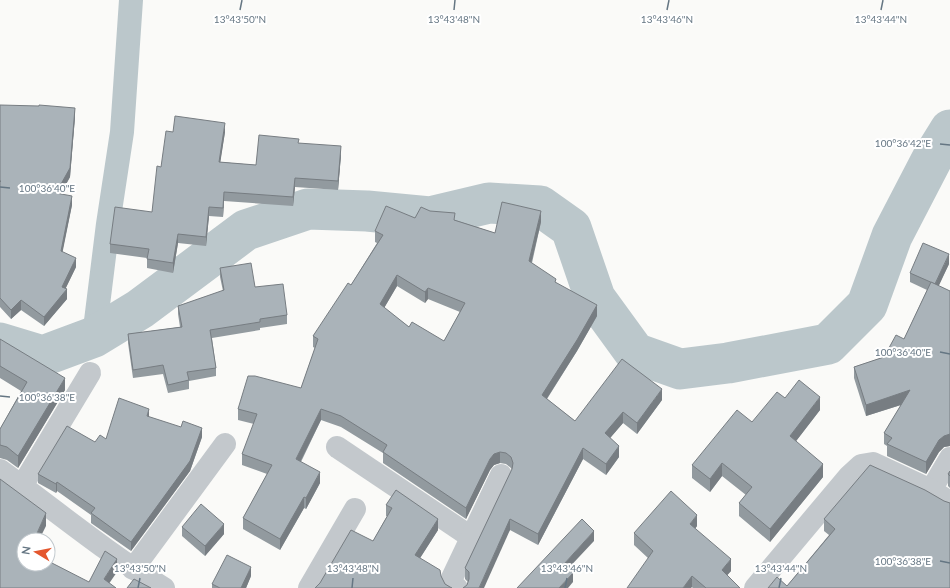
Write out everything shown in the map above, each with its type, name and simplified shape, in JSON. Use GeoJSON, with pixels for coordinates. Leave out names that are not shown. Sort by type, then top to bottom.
{"type":"FeatureCollection","features":[{"type":"Feature","properties":{"kind":"street"},"geometry":{"type":"LineString","coordinates":[[22,486],[90,373]]}},
{"type":"Feature","properties":{"kind":"street"},"geometry":{"type":"LineString","coordinates":[[133,569],[225,444]]}},
{"type":"Feature","properties":{"kind":"street"},"geometry":{"type":"LineString","coordinates":[[337,447],[471,536]]}},
{"type":"Feature","properties":{"kind":"street"},"geometry":{"type":"LineString","coordinates":[[931,490],[950,458]]}},
{"type":"Feature","properties":{"kind":"street"},"geometry":{"type":"LineString","coordinates":[[755,588],[849,476],[861,464],[873,463],[931,490],[950,502]]}},
{"type":"Feature","properties":{"kind":"street"},"geometry":{"type":"LineString","coordinates":[[0,470],[71,525],[133,569],[164,588]]}},
{"type":"Feature","properties":{"kind":"street"},"geometry":{"type":"LineString","coordinates":[[457,588],[453,585],[452,578],[501,475]]}},
{"type":"Feature","properties":{"kind":"street"},"geometry":{"type":"LineString","coordinates":[[309,588],[355,509]]}},
{"type":"Feature","properties":{"kind":"building"},"geometry":{"type":"Polygon","coordinates":[[[0,105],[39,105],[75,108],[70,168],[56,193],[72,196],[61,251],[76,258],[62,287],[67,289],[44,317],[21,300],[11,310],[0,298],[0,105]]]}},
{"type":"Feature","properties":{"kind":"building"},"geometry":{"type":"Polygon","coordinates":[[[175,116],[225,123],[219,162],[256,165],[259,135],[299,139],[298,143],[341,146],[338,181],[295,178],[293,197],[224,192],[223,208],[209,207],[206,237],[178,234],[173,263],[147,259],[149,249],[110,244],[115,207],[152,212],[157,166],[161,167],[166,131],[173,132],[175,116]]]}},
{"type":"Feature","properties":{"kind":"building"},"geometry":{"type":"Polygon","coordinates":[[[502,202],[541,211],[529,261],[556,279],[555,282],[597,305],[542,395],[575,421],[622,359],[662,389],[637,423],[623,412],[605,433],[619,446],[606,464],[583,448],[538,534],[510,519],[479,588],[463,588],[467,585],[469,579],[469,572],[465,568],[512,469],[513,463],[511,457],[506,453],[500,452],[494,454],[490,459],[466,508],[383,452],[387,445],[341,416],[321,409],[296,459],[320,472],[306,498],[304,497],[280,539],[243,518],[272,465],[242,454],[257,414],[238,409],[248,376],[255,376],[301,388],[318,339],[313,336],[348,283],[351,285],[383,235],[375,231],[386,206],[415,218],[421,207],[430,211],[455,213],[454,220],[495,233],[502,202]],[[397,275],[380,304],[409,327],[412,322],[444,341],[465,303],[428,288],[425,292],[397,275]]]}},
{"type":"Feature","properties":{"kind":"building"},"geometry":{"type":"Polygon","coordinates":[[[923,243],[949,254],[935,284],[910,273],[923,243]]]}},
{"type":"Feature","properties":{"kind":"building"},"geometry":{"type":"Polygon","coordinates":[[[251,263],[255,287],[283,284],[287,315],[260,319],[260,322],[210,330],[216,368],[187,372],[189,380],[168,385],[163,365],[133,370],[128,334],[182,327],[178,306],[224,290],[220,268],[251,263]]]}},
{"type":"Feature","properties":{"kind":"building"},"geometry":{"type":"Polygon","coordinates":[[[931,282],[950,291],[950,434],[939,440],[926,462],[887,444],[892,438],[884,433],[910,390],[866,405],[854,367],[884,357],[896,335],[904,339],[931,282]]]}},
{"type":"Feature","properties":{"kind":"building"},"geometry":{"type":"Polygon","coordinates":[[[0,339],[65,378],[18,456],[7,447],[0,445],[0,429],[27,382],[0,366],[0,339]]]}},
{"type":"Feature","properties":{"kind":"building"},"geometry":{"type":"Polygon","coordinates":[[[799,380],[820,397],[790,436],[823,464],[770,529],[739,503],[752,487],[722,463],[710,479],[692,465],[737,410],[752,422],[777,392],[785,398],[799,380]]]}},
{"type":"Feature","properties":{"kind":"building"},"geometry":{"type":"Polygon","coordinates":[[[119,398],[149,409],[147,416],[181,427],[183,421],[202,428],[190,461],[131,542],[91,513],[95,508],[57,482],[56,484],[38,474],[67,426],[95,442],[100,435],[106,439],[119,398]]]}},
{"type":"Feature","properties":{"kind":"building"},"geometry":{"type":"Polygon","coordinates":[[[870,465],[950,503],[950,588],[768,588],[777,577],[787,586],[835,529],[824,519],[870,465]]]}},
{"type":"Feature","properties":{"kind":"building"},"geometry":{"type":"Polygon","coordinates":[[[0,479],[46,513],[38,532],[16,532],[16,572],[56,572],[56,565],[89,582],[105,551],[117,559],[104,579],[116,588],[0,588],[0,479]]]}},
{"type":"Feature","properties":{"kind":"building"},"geometry":{"type":"Polygon","coordinates":[[[396,490],[438,519],[415,555],[440,570],[445,584],[452,588],[315,588],[320,583],[351,530],[373,541],[392,508],[386,505],[396,490]]]}},
{"type":"Feature","properties":{"kind":"building"},"geometry":{"type":"Polygon","coordinates":[[[671,491],[697,515],[690,524],[731,559],[722,570],[740,588],[706,588],[692,576],[683,588],[627,588],[653,551],[634,533],[671,491]]]}},
{"type":"Feature","properties":{"kind":"building"},"geometry":{"type":"Polygon","coordinates":[[[201,504],[224,524],[205,546],[182,527],[201,504]]]}},
{"type":"Feature","properties":{"kind":"building"},"geometry":{"type":"Polygon","coordinates":[[[582,519],[594,531],[564,564],[573,573],[559,588],[517,588],[582,519]]]}},
{"type":"Feature","properties":{"kind":"building"},"geometry":{"type":"Polygon","coordinates":[[[227,555],[251,567],[241,588],[220,588],[212,584],[227,555]]]}},
{"type":"Feature","properties":{"kind":"building"},"geometry":{"type":"Polygon","coordinates":[[[134,579],[151,588],[127,588],[134,579]]]}},
{"type":"Feature","properties":{"kind":"waterway"},"geometry":{"type":"LineString","coordinates":[[94,337],[108,224],[122,132],[131,0]]}},
{"type":"Feature","properties":{"kind":"waterway"},"geometry":{"type":"LineString","coordinates":[[0,343],[43,356],[94,337],[140,309],[246,230],[308,209],[367,211],[430,217],[489,203],[540,206],[571,228],[595,298],[635,353],[680,369],[728,363],[828,344],[867,305],[892,236],[932,159],[950,130]]}}]}
